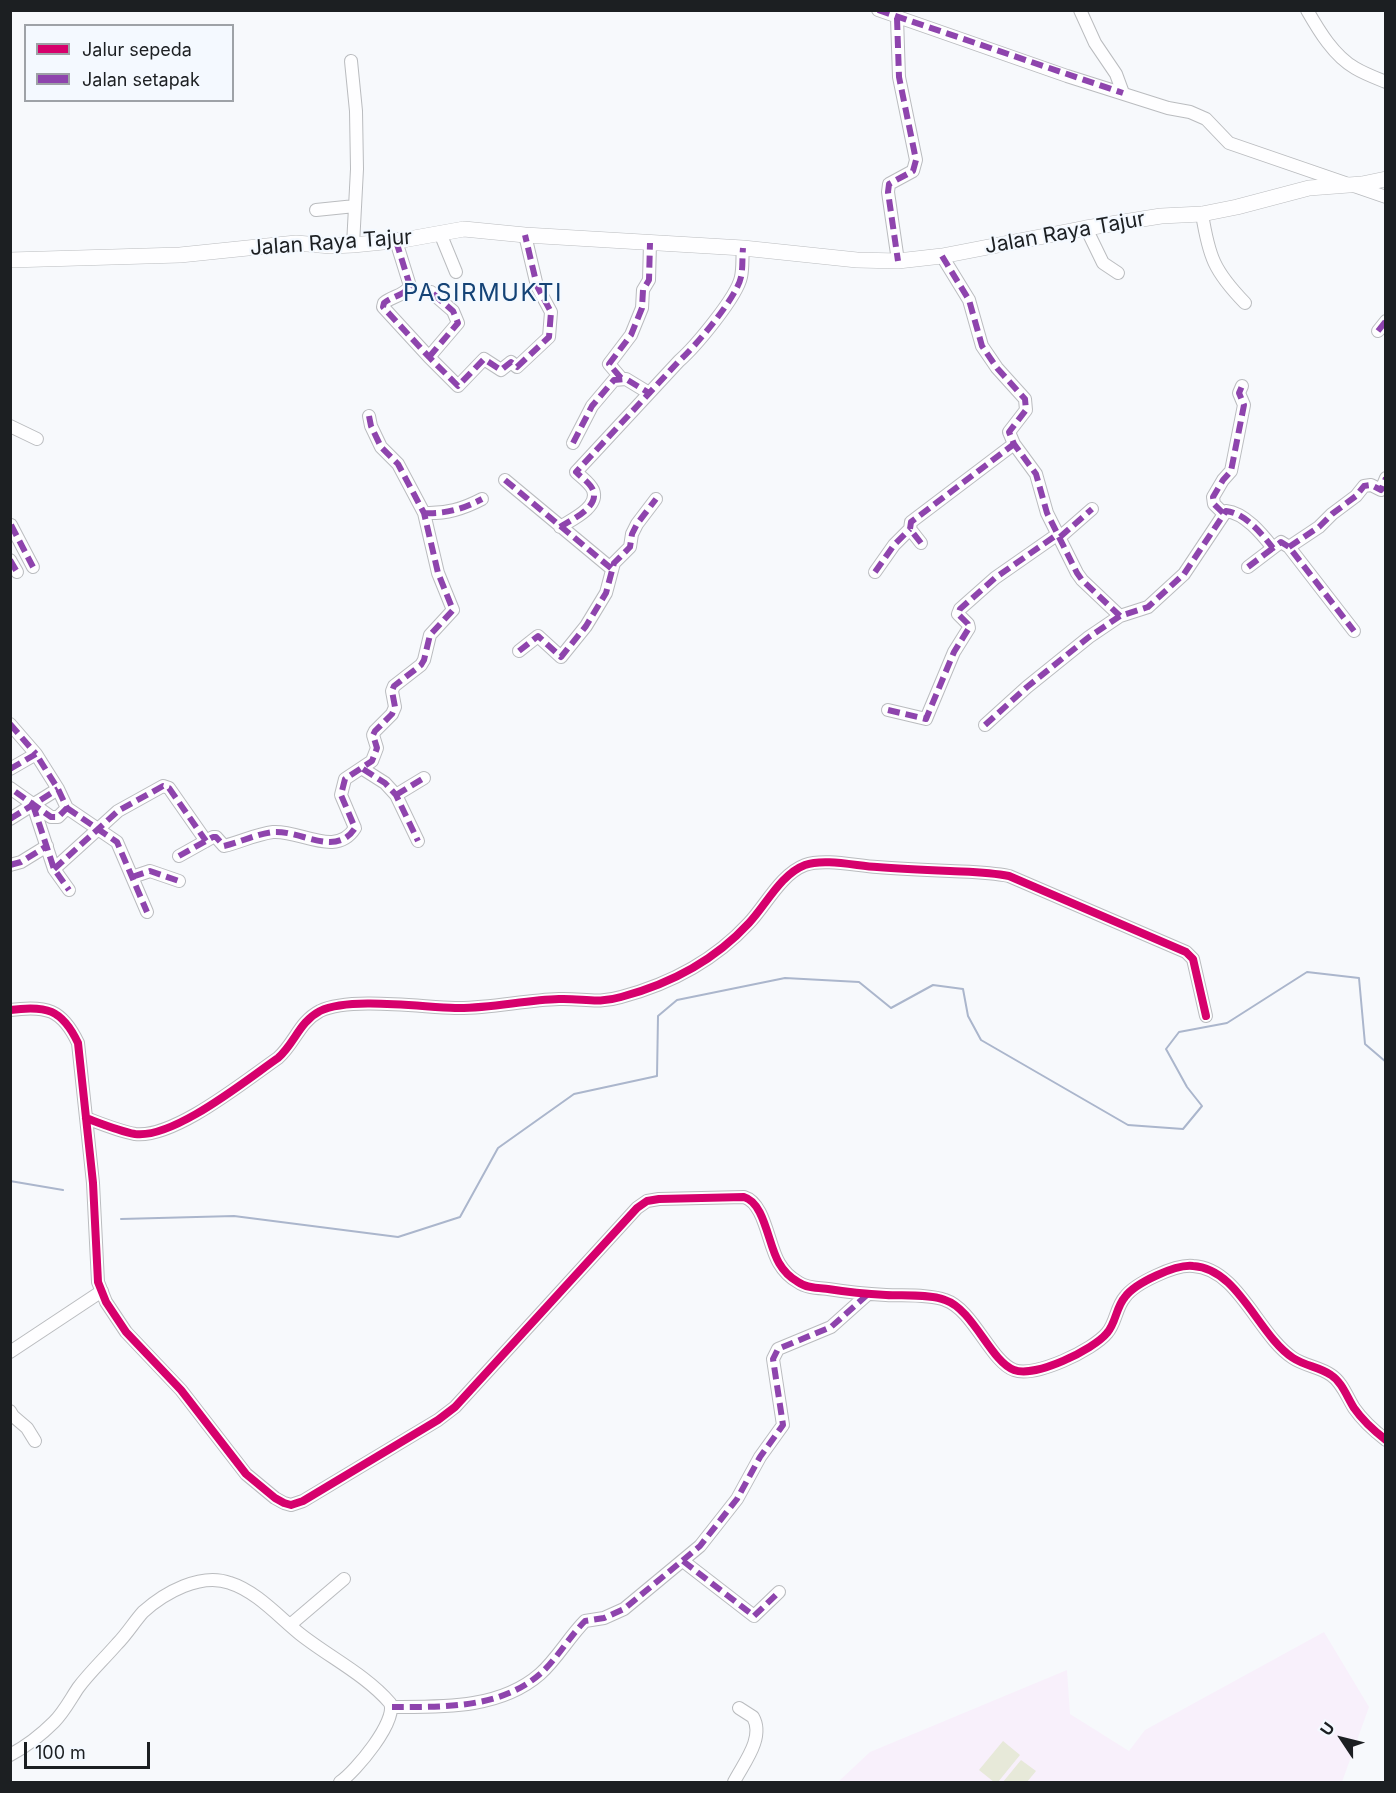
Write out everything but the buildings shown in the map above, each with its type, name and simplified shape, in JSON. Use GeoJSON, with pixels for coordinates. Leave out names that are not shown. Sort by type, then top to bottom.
{"type":"FeatureCollection","features":[{"type":"Feature","properties":{"kind":"main road","name":"Jalan Raya Tajur"},"geometry":{"type":"LineString","coordinates":[[10,260],[180,255],[296,243],[353,245],[396,241],[464,229],[525,235],[742,248],[857,260],[898,261],[942,256],[1161,216],[1202,214],[1309,188],[1386,179]]}},
{"type":"Feature","properties":{"kind":"street"},"geometry":{"type":"LineString","coordinates":[[878,10],[1123,93],[1203,117],[1229,143],[1386,197]]}},
{"type":"Feature","properties":{"kind":"street"},"geometry":{"type":"LineString","coordinates":[[1307,10],[1344,60],[1355,69],[1386,82]]}},
{"type":"Feature","properties":{"kind":"street"},"geometry":{"type":"LineString","coordinates":[[1085,12],[1095,44],[1116,74],[1123,93]]}},
{"type":"Feature","properties":{"kind":"street"},"geometry":{"type":"LineString","coordinates":[[897,18],[899,77],[916,160],[913,171],[889,184],[888,192],[898,261]]}},
{"type":"Feature","properties":{"kind":"street"},"geometry":{"type":"LineString","coordinates":[[351,62],[356,111],[357,169],[353,245]]}},
{"type":"Feature","properties":{"kind":"street"},"geometry":{"type":"LineString","coordinates":[[316,210],[355,206]]}},
{"type":"Feature","properties":{"kind":"street"},"geometry":{"type":"LineString","coordinates":[[1202,214],[1206,241],[1214,264],[1229,287],[1245,303]]}},
{"type":"Feature","properties":{"kind":"street"},"geometry":{"type":"LineString","coordinates":[[1086,228],[1104,263],[1118,273]]}},
{"type":"Feature","properties":{"kind":"street"},"geometry":{"type":"LineString","coordinates":[[440,233],[456,272]]}},
{"type":"Feature","properties":{"kind":"street"},"geometry":{"type":"LineString","coordinates":[[396,241],[410,286],[407,291],[387,300],[383,307],[458,386],[484,359],[501,370],[511,362],[517,367],[549,337],[551,312],[537,286],[525,235]]}},
{"type":"Feature","properties":{"kind":"street"},"geometry":{"type":"LineString","coordinates":[[649,393],[635,383],[621,378],[609,364],[631,335],[642,308],[643,290],[649,280],[651,243]]}},
{"type":"Feature","properties":{"kind":"street"},"geometry":{"type":"LineString","coordinates":[[560,527],[585,511],[592,502],[594,493],[592,488],[576,472],[696,346],[733,295],[741,278],[742,248]]}},
{"type":"Feature","properties":{"kind":"street"},"geometry":{"type":"LineString","coordinates":[[942,256],[969,300],[982,346],[997,368],[1025,399],[1026,410],[1009,432],[1014,444],[1036,474],[1043,503],[1059,536],[1082,580],[1120,616]]}},
{"type":"Feature","properties":{"kind":"street"},"geometry":{"type":"LineString","coordinates":[[429,357],[458,323],[453,311],[431,292]]}},
{"type":"Feature","properties":{"kind":"street"},"geometry":{"type":"LineString","coordinates":[[573,443],[599,396],[614,380],[621,378]]}},
{"type":"Feature","properties":{"kind":"street"},"geometry":{"type":"LineString","coordinates":[[1223,513],[1214,504],[1213,498],[1231,471],[1244,405],[1239,393],[1242,386]]}},
{"type":"Feature","properties":{"kind":"street"},"geometry":{"type":"LineString","coordinates":[[179,856],[215,837],[224,846],[242,839],[275,832],[333,843],[349,837],[355,828],[341,795],[345,779],[372,761],[376,754],[373,735],[375,730],[394,711],[392,691],[394,686],[421,665],[430,635],[453,610],[438,573],[424,513],[398,464],[381,447],[369,416]]}},
{"type":"Feature","properties":{"kind":"street"},"geometry":{"type":"LineString","coordinates":[[10,426],[37,440]]}},
{"type":"Feature","properties":{"kind":"street"},"geometry":{"type":"LineString","coordinates":[[875,572],[894,545],[910,529],[911,522],[1014,444]]}},
{"type":"Feature","properties":{"kind":"street"},"geometry":{"type":"LineString","coordinates":[[505,480],[612,569]]}},
{"type":"Feature","properties":{"kind":"street"},"geometry":{"type":"LineString","coordinates":[[1289,547],[1319,527],[1356,496],[1364,486],[1384,487]]}},
{"type":"Feature","properties":{"kind":"street"},"geometry":{"type":"LineString","coordinates":[[424,513],[449,512],[465,508],[482,498]]}},
{"type":"Feature","properties":{"kind":"street"},"geometry":{"type":"LineString","coordinates":[[519,651],[538,636],[561,657],[586,626],[606,593],[614,563],[630,547],[632,534],[637,524],[656,499]]}},
{"type":"Feature","properties":{"kind":"street"},"geometry":{"type":"LineString","coordinates":[[888,710],[926,719],[954,652],[969,628],[958,614],[959,610],[995,578],[1059,536],[1092,508]]}},
{"type":"Feature","properties":{"kind":"street"},"geometry":{"type":"LineString","coordinates":[[986,725],[1027,687],[1089,637],[1120,616],[1148,607],[1184,574],[1226,511],[1231,511],[1254,526],[1273,548]]}},
{"type":"Feature","properties":{"kind":"street"},"geometry":{"type":"LineString","coordinates":[[11,525],[33,567]]}},
{"type":"Feature","properties":{"kind":"street"},"geometry":{"type":"LineString","coordinates":[[910,529],[921,543]]}},
{"type":"Feature","properties":{"kind":"street"},"geometry":{"type":"LineString","coordinates":[[1248,567],[1281,542],[1289,547],[1354,631]]}},
{"type":"Feature","properties":{"kind":"street"},"geometry":{"type":"LineString","coordinates":[[10,553],[23,547]]}},
{"type":"Feature","properties":{"kind":"street"},"geometry":{"type":"LineString","coordinates":[[10,560],[17,572]]}},
{"type":"Feature","properties":{"kind":"street"},"geometry":{"type":"LineString","coordinates":[[10,724],[36,754],[67,808],[117,842],[147,912]]}},
{"type":"Feature","properties":{"kind":"street"},"geometry":{"type":"LineString","coordinates":[[10,769],[36,754]]}},
{"type":"Feature","properties":{"kind":"street"},"geometry":{"type":"LineString","coordinates":[[363,769],[385,783],[396,795],[418,841]]}},
{"type":"Feature","properties":{"kind":"street"},"geometry":{"type":"LineString","coordinates":[[396,795],[424,777]]}},
{"type":"Feature","properties":{"kind":"street"},"geometry":{"type":"LineString","coordinates":[[54,869],[118,812],[148,792],[165,785],[206,841]]}},
{"type":"Feature","properties":{"kind":"street"},"geometry":{"type":"LineString","coordinates":[[10,788],[51,817],[58,817],[67,808]]}},
{"type":"Feature","properties":{"kind":"street"},"geometry":{"type":"LineString","coordinates":[[10,819],[58,789]]}},
{"type":"Feature","properties":{"kind":"street"},"geometry":{"type":"LineString","coordinates":[[33,805],[54,869],[69,890]]}},
{"type":"Feature","properties":{"kind":"street"},"geometry":{"type":"LineString","coordinates":[[10,865],[21,862],[47,846]]}},
{"type":"Feature","properties":{"kind":"street"},"geometry":{"type":"LineString","coordinates":[[86,1118],[137,1134],[163,1130],[185,1121],[278,1058],[288,1049],[305,1022],[319,1012],[338,1005],[459,1008],[557,999],[600,1002],[622,997],[694,969],[719,952],[749,923],[789,875],[806,865],[830,863],[994,873],[1009,876],[1186,952],[1193,959],[1206,1016]]}},
{"type":"Feature","properties":{"kind":"street"},"geometry":{"type":"LineString","coordinates":[[132,877],[150,871],[179,881]]}},
{"type":"Feature","properties":{"kind":"street"},"geometry":{"type":"LineString","coordinates":[[10,1010],[45,1009],[58,1013],[69,1025],[78,1043],[93,1184],[98,1282],[106,1302],[126,1332],[181,1390],[246,1474],[275,1498],[291,1505],[303,1501],[406,1440],[455,1407],[637,1208],[647,1201],[659,1199],[749,1198],[760,1212],[780,1263],[795,1281],[804,1286],[868,1294],[944,1299],[960,1310],[1001,1361],[1011,1370],[1022,1372],[1044,1369],[1099,1343],[1110,1330],[1124,1297],[1141,1284],[1181,1266],[1213,1270],[1230,1285],[1272,1338],[1293,1358],[1331,1375],[1370,1427],[1386,1440]]}},
{"type":"Feature","properties":{"kind":"street"},"geometry":{"type":"LineString","coordinates":[[10,1352],[102,1291]]}},
{"type":"Feature","properties":{"kind":"street"},"geometry":{"type":"LineString","coordinates":[[392,1707],[467,1704],[495,1698],[517,1689],[539,1675],[585,1621],[616,1614],[683,1561],[704,1541],[737,1499],[760,1457],[783,1425],[773,1359],[778,1349],[831,1327],[868,1294]]}},
{"type":"Feature","properties":{"kind":"street"},"geometry":{"type":"LineString","coordinates":[[10,1411],[27,1428],[35,1441]]}},
{"type":"Feature","properties":{"kind":"street"},"geometry":{"type":"LineString","coordinates":[[683,1561],[754,1616],[779,1592]]}},
{"type":"Feature","properties":{"kind":"street"},"geometry":{"type":"LineString","coordinates":[[290,1625],[344,1579]]}},
{"type":"Feature","properties":{"kind":"street"},"geometry":{"type":"LineString","coordinates":[[10,1755],[36,1738],[54,1722],[67,1707],[77,1689],[123,1638],[141,1614],[155,1602],[186,1586],[202,1581],[218,1580],[233,1583],[253,1596],[387,1698],[392,1707],[388,1722],[360,1763],[340,1782]]}},
{"type":"Feature","properties":{"kind":"street"},"geometry":{"type":"LineString","coordinates":[[734,1782],[754,1746],[756,1726],[753,1717],[739,1708]]}},
{"type":"Feature","properties":{"kind":"shaded area"},"geometry":{"type":"Polygon","coordinates":[[[1324,1632],[1369,1707],[1342,1782],[838,1782],[870,1752],[1067,1670],[1070,1714],[1129,1751],[1145,1730],[1324,1632]]]}},
{"type":"Feature","properties":{"kind":"green space"},"geometry":{"type":"Polygon","coordinates":[[[1003,1741],[1020,1755],[998,1782],[994,1782],[979,1770],[1003,1741]]]}},
{"type":"Feature","properties":{"kind":"green space"},"geometry":{"type":"Polygon","coordinates":[[[1021,1760],[1036,1771],[1027,1782],[1003,1782],[1021,1760]]]}},
{"type":"Feature","properties":{"kind":"waterway"},"geometry":{"type":"LineString","coordinates":[[121,1219],[234,1216],[398,1237],[460,1217],[498,1148],[574,1094],[657,1076],[658,1016],[677,1000],[785,978],[859,982],[891,1008],[933,985],[963,989],[968,1016],[981,1040],[1128,1125],[1183,1129],[1202,1106],[1187,1087],[1166,1049],[1179,1032],[1227,1023],[1307,972],[1359,978],[1365,1044],[1386,1062]]}},
{"type":"Feature","properties":{"kind":"waterway"},"geometry":{"type":"LineString","coordinates":[[10,1181],[63,1190]]}},
{"type":"Feature","properties":{"kind":"marked path"},"geometry":{"type":"LineString","coordinates":[[878,10],[1123,93]]}},
{"type":"Feature","properties":{"kind":"marked path"},"geometry":{"type":"LineString","coordinates":[[897,18],[899,77],[916,160],[913,171],[889,184],[888,192],[898,261]]}},
{"type":"Feature","properties":{"kind":"marked path"},"geometry":{"type":"LineString","coordinates":[[396,241],[410,286],[405,292],[384,303],[383,307],[458,386],[484,359],[501,370],[511,362],[517,367],[549,337],[551,312],[537,286],[525,235]]}},
{"type":"Feature","properties":{"kind":"marked path"},"geometry":{"type":"LineString","coordinates":[[621,378],[609,364],[631,335],[642,308],[643,290],[649,280],[650,243]]}},
{"type":"Feature","properties":{"kind":"marked path"},"geometry":{"type":"LineString","coordinates":[[560,527],[589,507],[594,496],[590,485],[576,472],[695,345],[732,297],[741,277],[743,248]]}},
{"type":"Feature","properties":{"kind":"marked path"},"geometry":{"type":"LineString","coordinates":[[942,256],[969,300],[982,346],[997,368],[1025,399],[1026,410],[1009,432],[1014,444],[1036,474],[1047,513],[1077,573],[1120,616]]}},
{"type":"Feature","properties":{"kind":"marked path"},"geometry":{"type":"LineString","coordinates":[[429,357],[458,323],[453,311],[431,292]]}},
{"type":"Feature","properties":{"kind":"marked path"},"geometry":{"type":"LineString","coordinates":[[1378,331],[1386,321]]}},
{"type":"Feature","properties":{"kind":"marked path"},"geometry":{"type":"LineString","coordinates":[[573,443],[592,406],[614,380],[626,379],[649,393]]}},
{"type":"Feature","properties":{"kind":"marked path"},"geometry":{"type":"LineString","coordinates":[[1223,513],[1214,504],[1213,497],[1231,471],[1244,405],[1239,393],[1242,386]]}},
{"type":"Feature","properties":{"kind":"marked path"},"geometry":{"type":"LineString","coordinates":[[179,856],[213,837],[216,837],[224,846],[273,832],[284,832],[328,842],[347,837],[355,828],[341,795],[345,779],[372,761],[377,748],[373,735],[392,714],[395,707],[392,691],[394,686],[421,665],[430,635],[453,610],[438,573],[424,513],[398,464],[381,447],[369,416]]}},
{"type":"Feature","properties":{"kind":"marked path"},"geometry":{"type":"LineString","coordinates":[[921,543],[910,529],[911,522],[1014,444]]}},
{"type":"Feature","properties":{"kind":"marked path"},"geometry":{"type":"LineString","coordinates":[[1289,547],[1319,527],[1356,496],[1364,486],[1371,485],[1381,490],[1386,478]]}},
{"type":"Feature","properties":{"kind":"marked path"},"geometry":{"type":"LineString","coordinates":[[505,480],[612,569]]}},
{"type":"Feature","properties":{"kind":"marked path"},"geometry":{"type":"LineString","coordinates":[[424,513],[454,510],[482,499]]}},
{"type":"Feature","properties":{"kind":"marked path"},"geometry":{"type":"LineString","coordinates":[[519,651],[538,636],[561,657],[586,626],[606,593],[614,563],[630,547],[632,534],[637,524],[656,499]]}},
{"type":"Feature","properties":{"kind":"marked path"},"geometry":{"type":"LineString","coordinates":[[1060,537],[1092,509]]}},
{"type":"Feature","properties":{"kind":"marked path"},"geometry":{"type":"LineString","coordinates":[[985,725],[1027,687],[1089,637],[1120,616],[1148,607],[1184,574],[1226,511],[1246,520],[1273,548],[1281,542],[1289,547],[1354,631]]}},
{"type":"Feature","properties":{"kind":"marked path"},"geometry":{"type":"LineString","coordinates":[[11,525],[33,567]]}},
{"type":"Feature","properties":{"kind":"marked path"},"geometry":{"type":"LineString","coordinates":[[875,572],[894,545],[910,529]]}},
{"type":"Feature","properties":{"kind":"marked path"},"geometry":{"type":"LineString","coordinates":[[888,710],[926,719],[954,652],[969,628],[958,614],[960,609],[995,578],[1058,534]]}},
{"type":"Feature","properties":{"kind":"marked path"},"geometry":{"type":"LineString","coordinates":[[1248,567],[1273,548]]}},
{"type":"Feature","properties":{"kind":"marked path"},"geometry":{"type":"LineString","coordinates":[[10,560],[17,572]]}},
{"type":"Feature","properties":{"kind":"marked path"},"geometry":{"type":"LineString","coordinates":[[10,724],[36,754]]}},
{"type":"Feature","properties":{"kind":"marked path"},"geometry":{"type":"LineString","coordinates":[[10,769],[36,754],[67,808],[58,817],[51,817],[10,788]]}},
{"type":"Feature","properties":{"kind":"marked path"},"geometry":{"type":"LineString","coordinates":[[363,769],[385,783],[396,795],[418,841]]}},
{"type":"Feature","properties":{"kind":"marked path"},"geometry":{"type":"LineString","coordinates":[[396,795],[424,778]]}},
{"type":"Feature","properties":{"kind":"marked path"},"geometry":{"type":"LineString","coordinates":[[54,869],[118,811],[163,786],[169,788],[206,841]]}},
{"type":"Feature","properties":{"kind":"marked path"},"geometry":{"type":"LineString","coordinates":[[10,819],[58,789]]}},
{"type":"Feature","properties":{"kind":"marked path"},"geometry":{"type":"LineString","coordinates":[[33,805],[54,869],[69,890]]}},
{"type":"Feature","properties":{"kind":"marked path"},"geometry":{"type":"LineString","coordinates":[[67,808],[117,842],[147,912]]}},
{"type":"Feature","properties":{"kind":"marked path"},"geometry":{"type":"LineString","coordinates":[[10,865],[21,862],[47,846]]}},
{"type":"Feature","properties":{"kind":"marked path"},"geometry":{"type":"LineString","coordinates":[[132,877],[150,871],[179,881]]}},
{"type":"Feature","properties":{"kind":"marked path"},"geometry":{"type":"LineString","coordinates":[[392,1707],[470,1704],[507,1694],[540,1674],[585,1621],[604,1618],[624,1609],[700,1546],[737,1499],[760,1457],[783,1425],[773,1359],[778,1349],[831,1327],[868,1294]]}},
{"type":"Feature","properties":{"kind":"marked path"},"geometry":{"type":"LineString","coordinates":[[683,1561],[754,1616],[779,1592]]}},
{"type":"Feature","properties":{"kind":"cycle path"},"geometry":{"type":"LineString","coordinates":[[86,1118],[135,1134],[151,1133],[169,1127],[209,1106],[278,1058],[307,1021],[320,1011],[333,1007],[367,1004],[468,1008],[546,1000],[605,1000],[639,992],[674,978],[706,960],[749,923],[774,891],[796,869],[821,862],[980,872],[1009,876],[1186,952],[1193,959],[1206,1016]]}},
{"type":"Feature","properties":{"kind":"cycle path"},"geometry":{"type":"LineString","coordinates":[[10,1010],[34,1008],[52,1012],[66,1023],[78,1043],[93,1183],[98,1282],[106,1302],[126,1332],[181,1390],[246,1474],[284,1503],[291,1505],[303,1501],[438,1420],[455,1407],[637,1208],[647,1201],[659,1199],[744,1197],[757,1207],[781,1266],[801,1284],[850,1292],[924,1296],[945,1300],[955,1305],[964,1314],[997,1357],[1014,1370],[1035,1370],[1049,1366],[1090,1347],[1110,1329],[1125,1297],[1146,1281],[1167,1271],[1186,1266],[1209,1270],[1223,1278],[1235,1290],[1280,1348],[1298,1361],[1327,1372],[1335,1378],[1361,1417],[1386,1440]]}},
{"type":"Feature","properties":{"kind":"district","name":"PASIRMUKTI"},"geometry":{"type":"Point","coordinates":[483,294]}}]}
